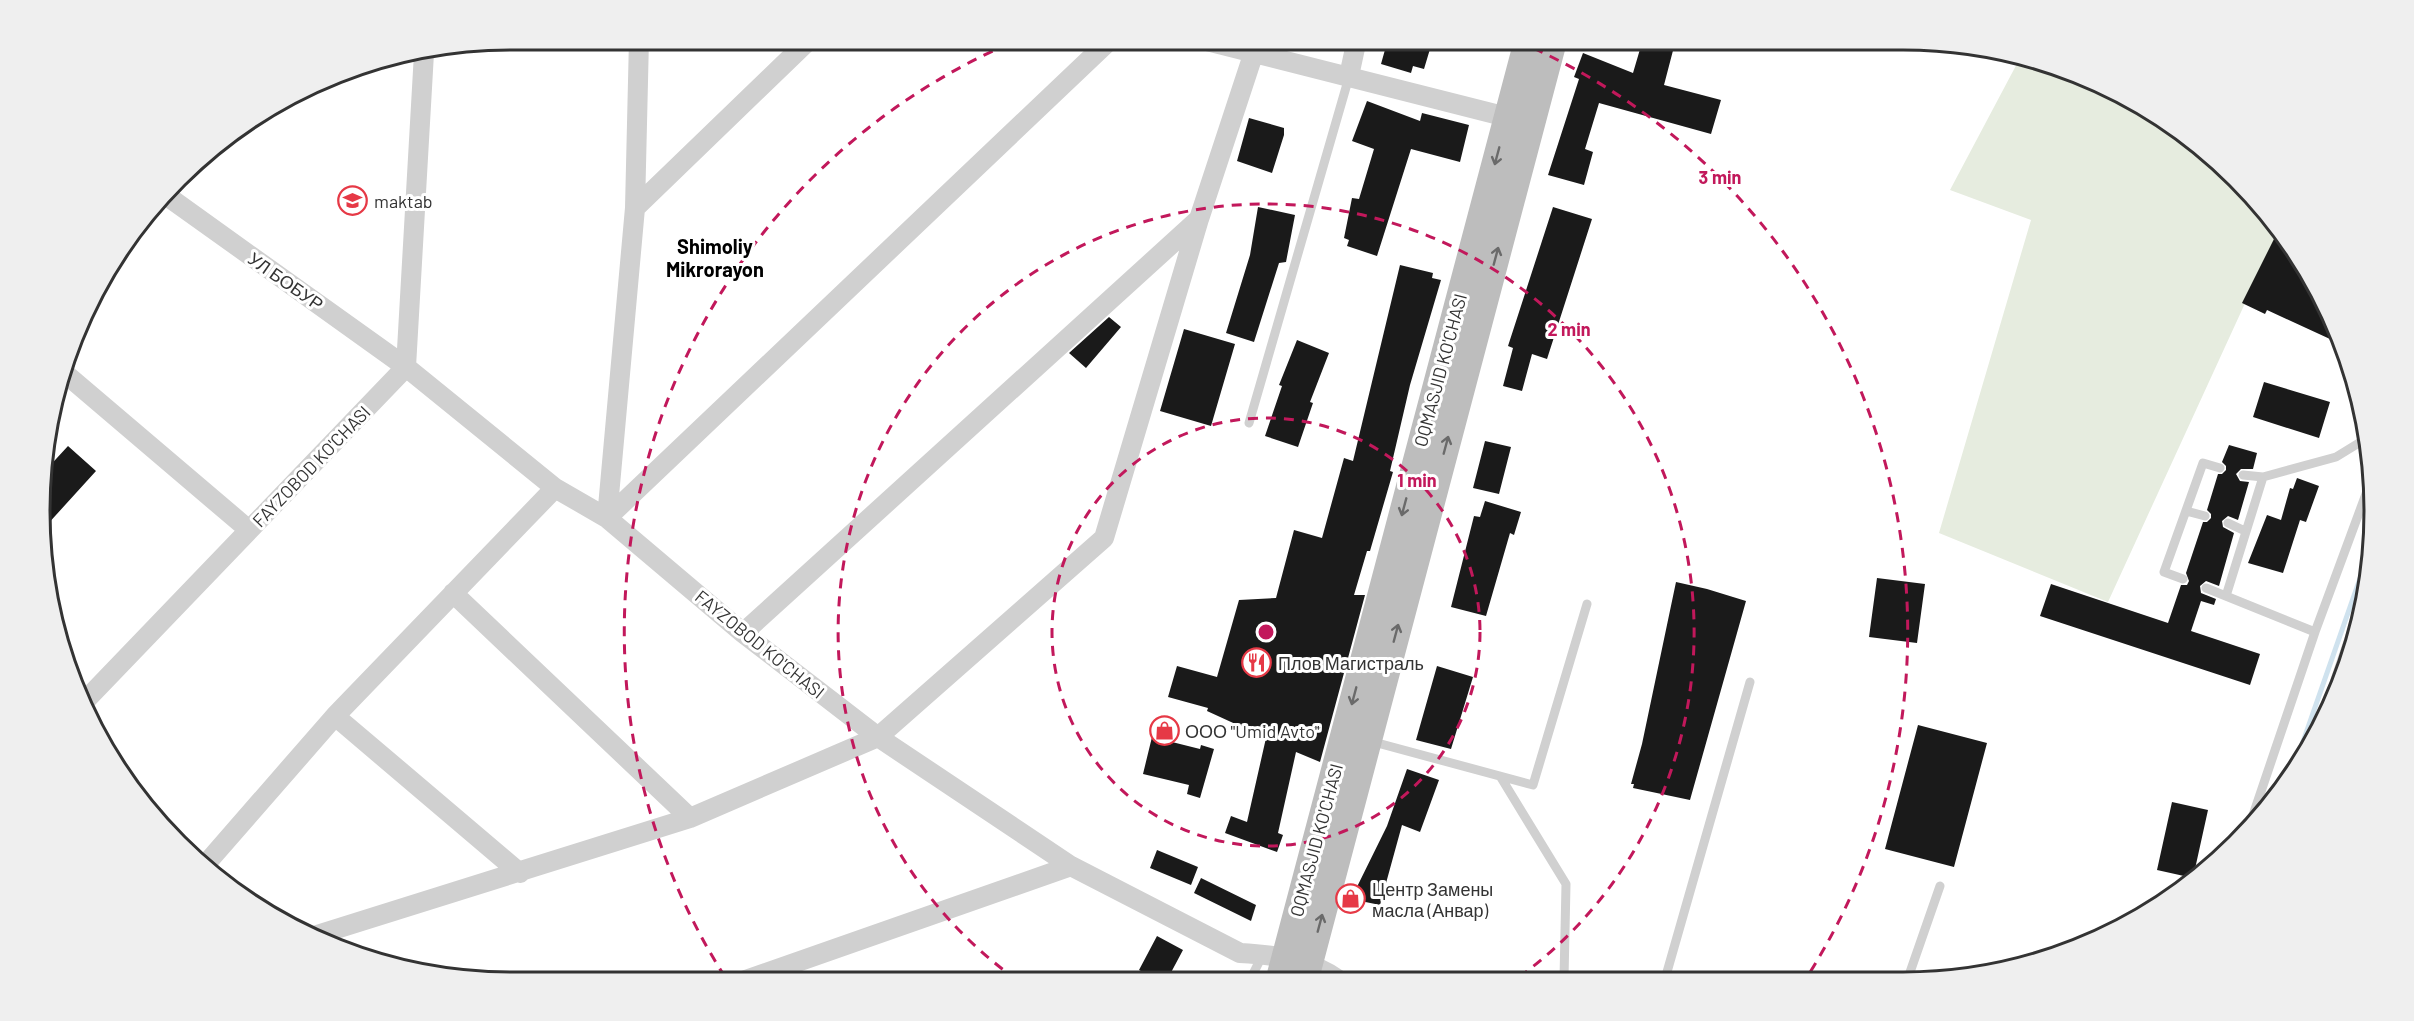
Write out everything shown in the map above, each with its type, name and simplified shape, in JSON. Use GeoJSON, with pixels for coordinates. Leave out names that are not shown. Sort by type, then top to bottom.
{"type":"FeatureCollection","features":[{"type":"Feature","properties":{"kind":"main road","name":"OQMASJID KO'CHASI"},"geometry":{"type":"LineString","coordinates":[[1288,967],[1525,50]]}},
{"type":"Feature","properties":{"kind":"main road","name":"OQMASJID KO'CHASI"},"geometry":{"type":"LineString","coordinates":[[1288,967],[1367,741],[1551,50]]}},
{"type":"Feature","properties":{"kind":"street"},"geometry":{"type":"LineString","coordinates":[[607,518],[635,208],[639,50]]}},
{"type":"Feature","properties":{"kind":"street"},"geometry":{"type":"LineString","coordinates":[[635,208],[799,50]]}},
{"type":"Feature","properties":{"kind":"street"},"geometry":{"type":"LineString","coordinates":[[607,518],[1099,50]]}},
{"type":"Feature","properties":{"kind":"street"},"geometry":{"type":"LineString","coordinates":[[326,933],[690,818],[878,737],[1104,538],[1199,219],[1244,50]]}},
{"type":"Feature","properties":{"kind":"street"},"geometry":{"type":"LineString","coordinates":[[1259,50],[1507,117]]}},
{"type":"Feature","properties":{"kind":"street"},"geometry":{"type":"LineString","coordinates":[[1349,76],[1355,50]]}},
{"type":"Feature","properties":{"kind":"street"},"geometry":{"type":"LineString","coordinates":[[406,367],[424,58]]}},
{"type":"Feature","properties":{"kind":"street","name":"УЛ БОБУР"},"geometry":{"type":"LineString","coordinates":[[171,199],[406,367]]}},
{"type":"Feature","properties":{"kind":"street"},"geometry":{"type":"LineString","coordinates":[[744,633],[1199,219]]}},
{"type":"Feature","properties":{"kind":"street","name":"FAYZOBOD KO'CHASI"},"geometry":{"type":"LineString","coordinates":[[89,696],[406,367],[555,488],[607,518],[744,633],[878,737],[1071,866],[1240,953],[1288,967]]}},
{"type":"Feature","properties":{"kind":"street"},"geometry":{"type":"LineString","coordinates":[[69,377],[249,530]]}},
{"type":"Feature","properties":{"kind":"street"},"geometry":{"type":"LineString","coordinates":[[210,859],[335,716],[555,488]]}},
{"type":"Feature","properties":{"kind":"street"},"geometry":{"type":"LineString","coordinates":[[453,593],[690,818]]}},
{"type":"Feature","properties":{"kind":"street"},"geometry":{"type":"LineString","coordinates":[[335,716],[520,873]]}},
{"type":"Feature","properties":{"kind":"street"},"geometry":{"type":"LineString","coordinates":[[769,972],[1071,866]]}},
{"type":"Feature","properties":{"kind":"street"},"geometry":{"type":"LineString","coordinates":[[1288,967],[1308,972]]}},
{"type":"Feature","properties":{"kind":"lane"},"geometry":{"type":"LineString","coordinates":[[1249,423],[1349,76]]}},
{"type":"Feature","properties":{"kind":"lane"},"geometry":{"type":"LineString","coordinates":[[2243,475],[2263,477],[2336,457],[2360,442]]}},
{"type":"Feature","properties":{"kind":"lane"},"geometry":{"type":"LineString","coordinates":[[2183,579],[2164,572],[2203,463],[2220,468]]}},
{"type":"Feature","properties":{"kind":"lane"},"geometry":{"type":"LineString","coordinates":[[2226,596],[2263,477]]}},
{"type":"Feature","properties":{"kind":"lane"},"geometry":{"type":"LineString","coordinates":[[2256,807],[2315,632],[2364,499]]}},
{"type":"Feature","properties":{"kind":"lane"},"geometry":{"type":"LineString","coordinates":[[2186,511],[2205,516]]}},
{"type":"Feature","properties":{"kind":"lane"},"geometry":{"type":"LineString","coordinates":[[2228,523],[2245,531]]}},
{"type":"Feature","properties":{"kind":"lane"},"geometry":{"type":"LineString","coordinates":[[2206,588],[2315,632]]}},
{"type":"Feature","properties":{"kind":"lane"},"geometry":{"type":"LineString","coordinates":[[1367,741],[1533,785],[1587,604]]}},
{"type":"Feature","properties":{"kind":"lane"},"geometry":{"type":"LineString","coordinates":[[1667,972],[1750,682]]}},
{"type":"Feature","properties":{"kind":"lane"},"geometry":{"type":"LineString","coordinates":[[1500,776],[1566,885],[1564,972]]}},
{"type":"Feature","properties":{"kind":"lane"},"geometry":{"type":"LineString","coordinates":[[1910,972],[1940,886]]}},
{"type":"Feature","properties":{"kind":"lane"},"geometry":{"type":"LineString","coordinates":[[1273,972],[1288,967]]}},
{"type":"Feature","properties":{"kind":"shaded area"},"geometry":{"type":"Polygon","coordinates":[[[2017,64],[2080,85],[2134,111],[2160,127],[2207,164],[2229,185],[2275,238],[2108,602],[1939,533],[2031,220],[1950,190],[2017,64]]]}},
{"type":"Feature","properties":{"kind":"building"},"geometry":{"type":"Polygon","coordinates":[[[1385,50],[1430,50],[1424,69],[1413,66],[1411,73],[1381,64],[1385,50]]]}},
{"type":"Feature","properties":{"kind":"building"},"geometry":{"type":"Polygon","coordinates":[[[1640,50],[1673,50],[1664,85],[1721,100],[1711,134],[1599,103],[1585,149],[1593,152],[1584,185],[1548,175],[1579,79],[1574,77],[1583,53],[1633,73],[1640,50]]]}},
{"type":"Feature","properties":{"kind":"building"},"geometry":{"type":"Polygon","coordinates":[[[1367,101],[1420,121],[1422,113],[1469,125],[1460,162],[1411,149],[1377,256],[1347,246],[1349,240],[1344,238],[1352,198],[1359,199],[1374,149],[1352,141],[1367,101]]]}},
{"type":"Feature","properties":{"kind":"building"},"geometry":{"type":"Polygon","coordinates":[[[1249,118],[1284,128],[1284,135],[1272,173],[1237,161],[1249,118]]]}},
{"type":"Feature","properties":{"kind":"building"},"geometry":{"type":"Polygon","coordinates":[[[1258,207],[1295,215],[1286,262],[1279,263],[1254,342],[1226,333],[1250,255],[1258,207]]]}},
{"type":"Feature","properties":{"kind":"building"},"geometry":{"type":"Polygon","coordinates":[[[1553,207],[1592,219],[1547,359],[1532,354],[1522,391],[1503,386],[1513,348],[1508,346],[1553,207]]]}},
{"type":"Feature","properties":{"kind":"building"},"geometry":{"type":"Polygon","coordinates":[[[2275,238],[2303,280],[2331,340],[2267,310],[2265,314],[2242,303],[2275,238]]]}},
{"type":"Feature","properties":{"kind":"building"},"geometry":{"type":"Polygon","coordinates":[[[1400,265],[1433,273],[1432,278],[1441,280],[1410,385],[1390,471],[1393,472],[1370,551],[1367,551],[1354,595],[1365,595],[1320,762],[1296,752],[1278,833],[1283,835],[1277,852],[1225,833],[1231,816],[1247,822],[1266,738],[1207,711],[1208,708],[1168,697],[1177,666],[1217,677],[1239,600],[1276,598],[1294,530],[1322,538],[1344,458],[1353,461],[1400,265]]]}},
{"type":"Feature","properties":{"kind":"building"},"geometry":{"type":"Polygon","coordinates":[[[1109,317],[1121,327],[1086,368],[1069,353],[1109,317]]]}},
{"type":"Feature","properties":{"kind":"building"},"geometry":{"type":"Polygon","coordinates":[[[1184,329],[1235,344],[1211,426],[1160,411],[1184,329]]]}},
{"type":"Feature","properties":{"kind":"building"},"geometry":{"type":"Polygon","coordinates":[[[1297,340],[1329,353],[1310,402],[1313,403],[1298,447],[1265,436],[1282,386],[1279,385],[1297,340]]]}},
{"type":"Feature","properties":{"kind":"building"},"geometry":{"type":"Polygon","coordinates":[[[2264,382],[2330,402],[2319,438],[2253,417],[2264,382]]]}},
{"type":"Feature","properties":{"kind":"building"},"geometry":{"type":"Polygon","coordinates":[[[1485,441],[1511,447],[1499,494],[1473,488],[1485,441]]]}},
{"type":"Feature","properties":{"kind":"building"},"geometry":{"type":"Polygon","coordinates":[[[2229,445],[2257,453],[2253,469],[2241,469],[2236,474],[2240,481],[2249,482],[2238,520],[2228,516],[2222,521],[2223,527],[2234,533],[2219,586],[2206,581],[2200,586],[2201,593],[2216,599],[2214,605],[2201,601],[2191,631],[2260,654],[2250,685],[2040,616],[2051,584],[2168,623],[2181,585],[2187,585],[2189,581],[2186,573],[2203,522],[2211,518],[2207,510],[2218,474],[2226,470],[2222,462],[2229,445]]]}},
{"type":"Feature","properties":{"kind":"building"},"geometry":{"type":"Polygon","coordinates":[[[68,446],[96,471],[50,522],[50,480],[52,464],[68,446]]]}},
{"type":"Feature","properties":{"kind":"building"},"geometry":{"type":"Polygon","coordinates":[[[2297,478],[2319,486],[2306,522],[2300,520],[2283,573],[2248,563],[2267,515],[2281,520],[2290,488],[2293,489],[2297,478]]]}},
{"type":"Feature","properties":{"kind":"building"},"geometry":{"type":"Polygon","coordinates":[[[1485,501],[1521,512],[1514,535],[1510,533],[1486,616],[1451,607],[1474,516],[1480,517],[1485,501]]]}},
{"type":"Feature","properties":{"kind":"building"},"geometry":{"type":"Polygon","coordinates":[[[1877,578],[1925,584],[1917,643],[1869,637],[1877,578]]]}},
{"type":"Feature","properties":{"kind":"building"},"geometry":{"type":"Polygon","coordinates":[[[1676,582],[1746,601],[1690,800],[1633,788],[1634,784],[1631,784],[1642,744],[1676,582]]]}},
{"type":"Feature","properties":{"kind":"building"},"geometry":{"type":"Polygon","coordinates":[[[1437,666],[1473,677],[1451,749],[1416,740],[1437,666]]]}},
{"type":"Feature","properties":{"kind":"building"},"geometry":{"type":"Polygon","coordinates":[[[1918,725],[1987,743],[1954,867],[1885,849],[1918,725]]]}},
{"type":"Feature","properties":{"kind":"building"},"geometry":{"type":"Polygon","coordinates":[[[1152,737],[1200,749],[1201,745],[1214,749],[1200,798],[1187,794],[1189,785],[1143,774],[1152,737]]]}},
{"type":"Feature","properties":{"kind":"building"},"geometry":{"type":"Polygon","coordinates":[[[1407,769],[1439,780],[1420,832],[1402,825],[1380,905],[1351,899],[1387,826],[1407,769]]]}},
{"type":"Feature","properties":{"kind":"building"},"geometry":{"type":"Polygon","coordinates":[[[2172,802],[2208,810],[2196,866],[2184,876],[2157,870],[2172,802]]]}},
{"type":"Feature","properties":{"kind":"building"},"geometry":{"type":"Polygon","coordinates":[[[1157,850],[1198,867],[1191,885],[1150,868],[1157,850]]]}},
{"type":"Feature","properties":{"kind":"building"},"geometry":{"type":"Polygon","coordinates":[[[1201,878],[1256,905],[1251,921],[1194,893],[1201,878]]]}},
{"type":"Feature","properties":{"kind":"building"},"geometry":{"type":"Polygon","coordinates":[[[1157,936],[1183,950],[1171,972],[1139,970],[1157,936]]]}},
{"type":"Feature","properties":{"kind":"waterway"},"geometry":{"type":"LineString","coordinates":[[2304,739],[2359,580]]}},
{"type":"Feature","properties":{"kind":"place","name":"maktab"},"geometry":{"type":"Point","coordinates":[353,201]}},
{"type":"Feature","properties":{"kind":"place","name":"Плов Магистраль"},"geometry":{"type":"Point","coordinates":[1257,663]}},
{"type":"Feature","properties":{"kind":"place","name":"ООО \"Umid Avto\""},"geometry":{"type":"Point","coordinates":[1164,731]}},
{"type":"Feature","properties":{"kind":"place","name":"Центр Замены масла (Анвар)"},"geometry":{"type":"Point","coordinates":[1351,899]}},
{"type":"Feature","properties":{"kind":"district","name":"Shimoliy Mikrorayon"},"geometry":{"type":"Point","coordinates":[715,258]}}]}
